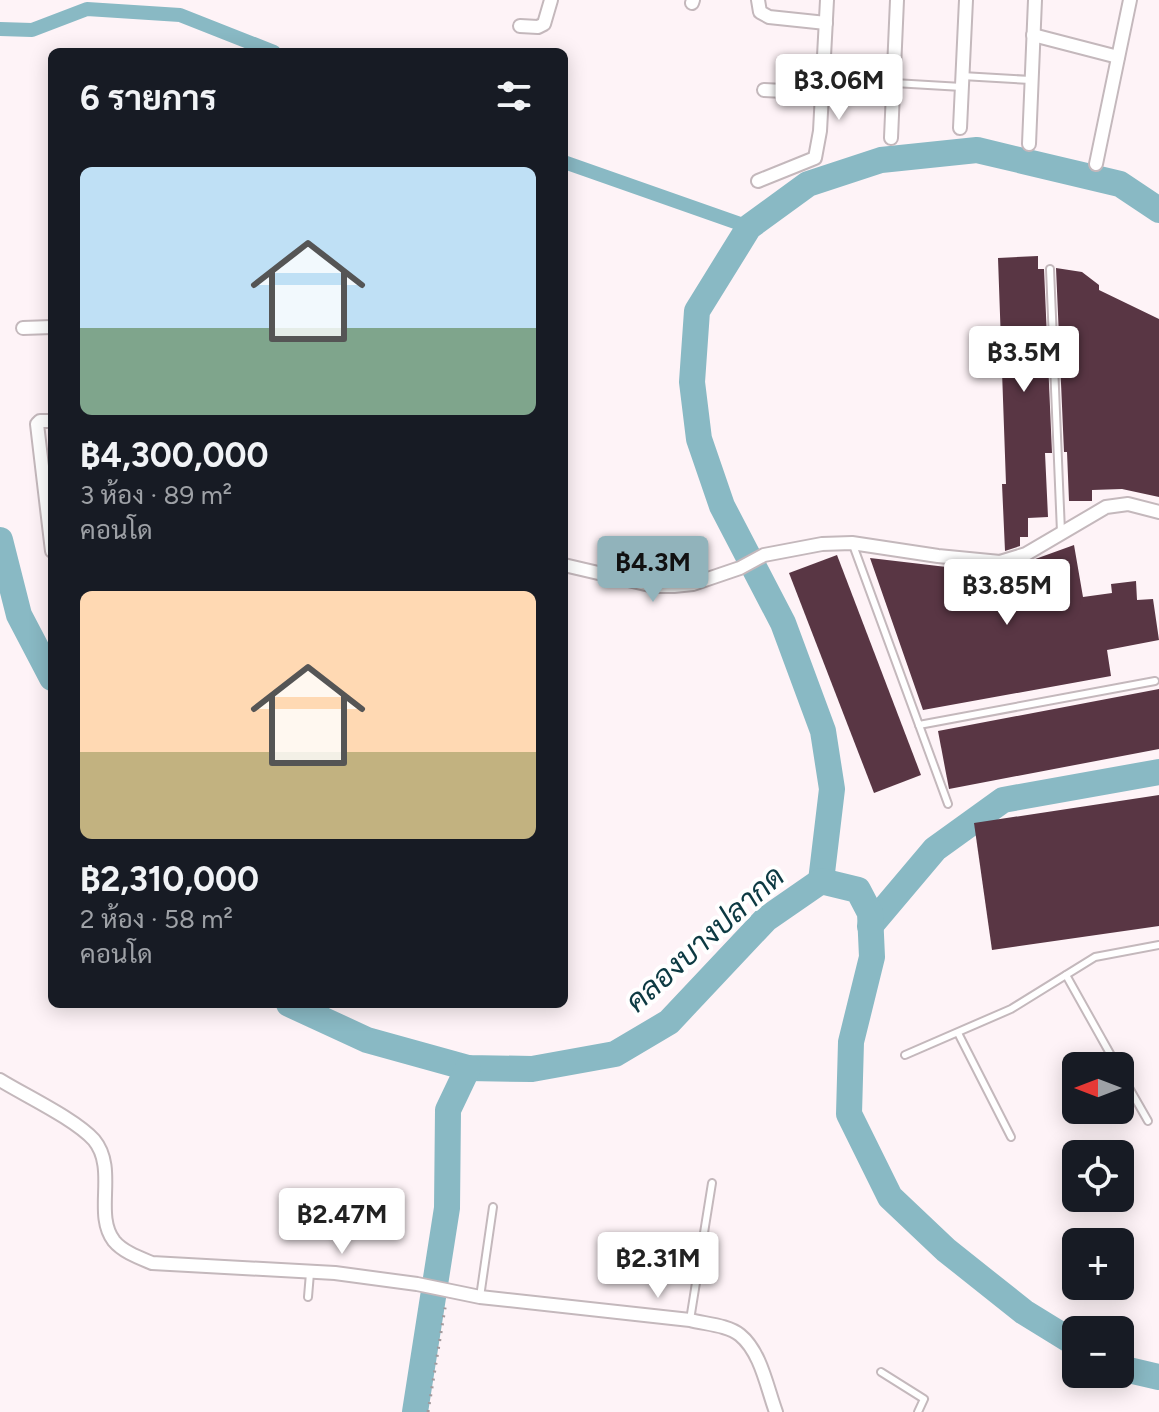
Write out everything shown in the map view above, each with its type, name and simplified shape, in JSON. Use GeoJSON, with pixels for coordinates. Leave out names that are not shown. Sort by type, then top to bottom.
{"type":"FeatureCollection","features":[{"type":"Feature","properties":{"kind":"street"},"geometry":{"type":"LineString","coordinates":[[520,26],[538,27],[544,24],[551,0]]}},
{"type":"Feature","properties":{"kind":"street"},"geometry":{"type":"LineString","coordinates":[[758,0],[760,12],[769,17],[826,23]]}},
{"type":"Feature","properties":{"kind":"street"},"geometry":{"type":"LineString","coordinates":[[758,181],[815,158],[819,146],[827,0]]}},
{"type":"Feature","properties":{"kind":"street"},"geometry":{"type":"LineString","coordinates":[[891,138],[897,0]]}},
{"type":"Feature","properties":{"kind":"street"},"geometry":{"type":"LineString","coordinates":[[960,128],[966,0]]}},
{"type":"Feature","properties":{"kind":"street"},"geometry":{"type":"LineString","coordinates":[[1029,144],[1035,0]]}},
{"type":"Feature","properties":{"kind":"street"},"geometry":{"type":"LineString","coordinates":[[1096,164],[1130,0]]}},
{"type":"Feature","properties":{"kind":"street"},"geometry":{"type":"LineString","coordinates":[[1033,35],[1118,57]]}},
{"type":"Feature","properties":{"kind":"street"},"geometry":{"type":"LineString","coordinates":[[764,90],[822,93]]}},
{"type":"Feature","properties":{"kind":"street"},"geometry":{"type":"LineString","coordinates":[[23,328],[48,327]]}},
{"type":"Feature","properties":{"kind":"street"},"geometry":{"type":"LineString","coordinates":[[48,421],[37,424],[48,517]]}},
{"type":"Feature","properties":{"kind":"street"},"geometry":{"type":"LineString","coordinates":[[568,566],[654,586],[693,584],[740,568],[764,555],[803,547],[852,543],[1000,562],[1018,558],[1106,507],[1128,504],[1159,512]]}},
{"type":"Feature","properties":{"kind":"street"},"geometry":{"type":"LineString","coordinates":[[0,1080],[82,1129],[95,1142],[105,1161],[105,1215],[114,1241],[134,1256],[152,1263],[310,1271],[417,1284],[480,1297],[690,1320],[721,1327],[740,1335],[756,1357],[776,1412]]}},
{"type":"Feature","properties":{"kind":"lane"},"geometry":{"type":"LineString","coordinates":[[823,72],[894,80],[1032,80]]}},
{"type":"Feature","properties":{"kind":"lane"},"geometry":{"type":"LineString","coordinates":[[1050,269],[1061,535]]}},
{"type":"Feature","properties":{"kind":"lane"},"geometry":{"type":"LineString","coordinates":[[852,543],[948,804]]}},
{"type":"Feature","properties":{"kind":"lane"},"geometry":{"type":"LineString","coordinates":[[919,725],[1155,681]]}},
{"type":"Feature","properties":{"kind":"lane"},"geometry":{"type":"LineString","coordinates":[[905,1055],[1011,1009],[1095,957],[1159,945]]}},
{"type":"Feature","properties":{"kind":"lane"},"geometry":{"type":"LineString","coordinates":[[1066,975],[1109,1052]]}},
{"type":"Feature","properties":{"kind":"lane"},"geometry":{"type":"LineString","coordinates":[[958,1033],[1011,1137]]}},
{"type":"Feature","properties":{"kind":"lane"},"geometry":{"type":"LineString","coordinates":[[1134,1096],[1148,1121]]}},
{"type":"Feature","properties":{"kind":"lane"},"geometry":{"type":"LineString","coordinates":[[690,1320],[712,1183]]}},
{"type":"Feature","properties":{"kind":"lane"},"geometry":{"type":"LineString","coordinates":[[480,1297],[493,1207]]}},
{"type":"Feature","properties":{"kind":"lane"},"geometry":{"type":"LineString","coordinates":[[308,1297],[310,1271]]}},
{"type":"Feature","properties":{"kind":"lane"},"geometry":{"type":"LineString","coordinates":[[881,1372],[924,1399],[918,1412]]}},
{"type":"Feature","properties":{"kind":"path"},"geometry":{"type":"LineString","coordinates":[[428,1412],[449,1290]]}},
{"type":"Feature","properties":{"kind":"building"},"geometry":{"type":"Polygon","coordinates":[[[1038,256],[1038,269],[1044,269],[1052,453],[1045,453],[1048,517],[1028,518],[1028,537],[1020,537],[1020,546],[1005,551],[1002,484],[1006,484],[998,258],[1038,256]]]}},
{"type":"Feature","properties":{"kind":"building"},"geometry":{"type":"Polygon","coordinates":[[[1056,268],[1082,272],[1099,285],[1099,290],[1159,319],[1159,497],[1122,489],[1092,490],[1092,501],[1069,501],[1056,268]]]}},
{"type":"Feature","properties":{"kind":"building"},"geometry":{"type":"Polygon","coordinates":[[[1074,545],[1083,597],[1112,593],[1111,584],[1136,581],[1137,600],[1153,599],[1159,640],[1107,650],[1111,676],[923,710],[870,558],[1006,574],[1005,570],[1074,545]]]}},
{"type":"Feature","properties":{"kind":"building"},"geometry":{"type":"Polygon","coordinates":[[[837,555],[921,775],[874,793],[789,573],[837,555]]]}},
{"type":"Feature","properties":{"kind":"building"},"geometry":{"type":"Polygon","coordinates":[[[1159,689],[1159,749],[949,789],[938,731],[1159,689]]]}},
{"type":"Feature","properties":{"kind":"building"},"geometry":{"type":"Polygon","coordinates":[[[1159,795],[1159,926],[992,950],[974,823],[1159,795]]]}},
{"type":"Feature","properties":{"kind":"waterway"},"geometry":{"type":"LineString","coordinates":[[0,29],[32,30],[87,9],[180,15],[264,48]]}},
{"type":"Feature","properties":{"kind":"waterway"},"geometry":{"type":"LineString","coordinates":[[821,881],[832,789],[823,731],[783,623],[722,506],[699,439],[692,382],[697,311],[749,227],[808,184],[881,160],[977,150],[1120,184],[1159,210]]}},
{"type":"Feature","properties":{"kind":"waterway"},"geometry":{"type":"LineString","coordinates":[[568,163],[749,227]]}},
{"type":"Feature","properties":{"kind":"waterway","name":"คลองบางปลากด"},"geometry":{"type":"LineString","coordinates":[[0,540],[19,615],[48,670]]}},
{"type":"Feature","properties":{"kind":"waterway"},"geometry":{"type":"LineString","coordinates":[[870,926],[935,849],[1003,800],[1159,772]]}},
{"type":"Feature","properties":{"kind":"waterway","name":"คลองบางปลากด"},"geometry":{"type":"LineString","coordinates":[[298,1008],[367,1040],[468,1068],[532,1069],[615,1054],[669,1022],[766,919],[821,881],[858,890],[870,913],[872,957],[851,1042],[849,1114],[890,1197],[946,1250],[1024,1312],[1062,1335]]}},
{"type":"Feature","properties":{"kind":"waterway"},"geometry":{"type":"LineString","coordinates":[[415,1412],[447,1208],[448,1110],[468,1068]]}},
{"type":"Feature","properties":{"kind":"waterway","name":"คลองบางปลากด"},"geometry":{"type":"LineString","coordinates":[[1134,1371],[1159,1377]]}}]}
